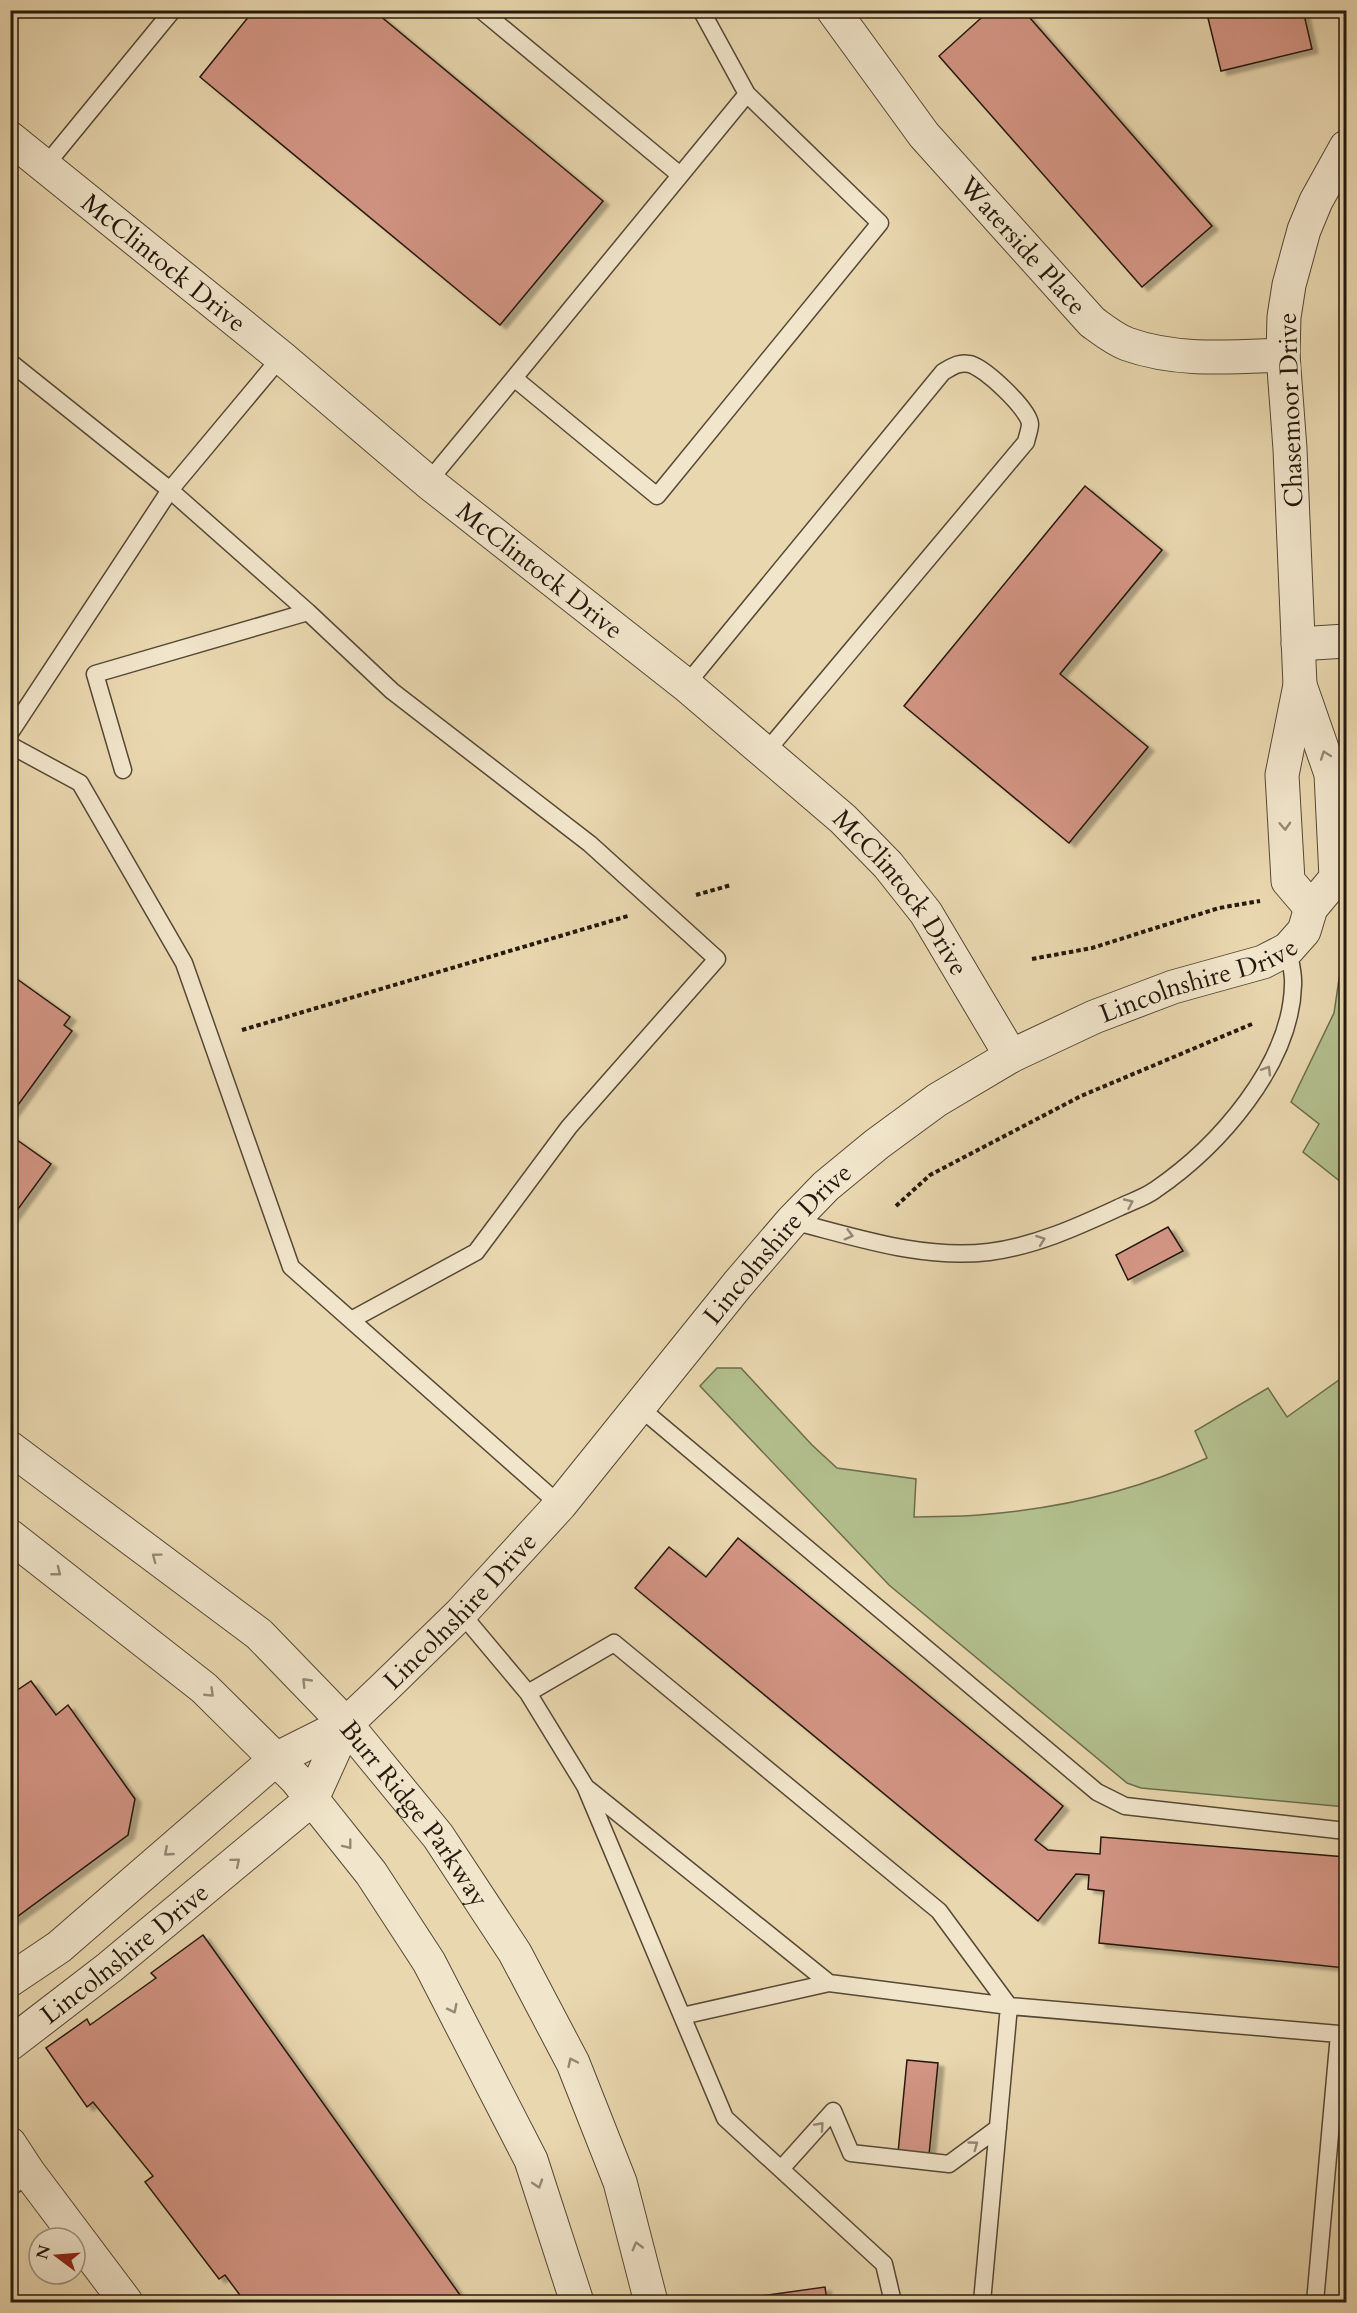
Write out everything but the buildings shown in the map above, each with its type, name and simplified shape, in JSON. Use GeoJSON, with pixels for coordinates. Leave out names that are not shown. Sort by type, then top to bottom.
{"type":"FeatureCollection","features":[{"type":"Feature","properties":{"kind":"street","name":"Waterside Place"},"geometry":{"type":"LineString","coordinates":[[833,10],[924,135],[1092,322],[1127,344],[1168,353],[1222,358],[1283,355]]}},
{"type":"Feature","properties":{"kind":"street","name":"McClintock Drive"},"geometry":{"type":"LineString","coordinates":[[10,138],[281,357],[429,482],[686,685],[843,819],[888,865],[926,913],[1011,1056]]}},
{"type":"Feature","properties":{"kind":"street","name":"Chasemoor Drive"},"geometry":{"type":"LineString","coordinates":[[1300,685],[1331,774],[1332,785],[1336,878],[1311,908],[1288,880],[1282,775],[1300,685],[1290,449],[1283,355],[1284,317],[1294,261],[1316,201],[1347,147]]}},
{"type":"Feature","properties":{"kind":"street"},"geometry":{"type":"LineString","coordinates":[[1298,644],[1347,641]]}},
{"type":"Feature","properties":{"kind":"street","name":"Lincolnshire Drive"},"geometry":{"type":"LineString","coordinates":[[10,1980],[59,1947],[276,1759],[346,1724],[461,1613],[560,1505],[738,1284],[792,1221],[826,1186],[877,1144],[937,1100],[1011,1056],[1094,1017],[1173,987],[1263,962],[1288,950],[1304,931],[1311,908]]}},
{"type":"Feature","properties":{"kind":"street","name":"Burr Ridge Parkway"},"geometry":{"type":"LineString","coordinates":[[10,1448],[259,1634],[346,1724],[438,1836],[515,1953],[573,2063],[620,2182],[651,2302]]}},
{"type":"Feature","properties":{"kind":"street"},"geometry":{"type":"LineString","coordinates":[[10,1536],[204,1688],[276,1759],[312,1799],[371,1874],[429,1962],[531,2160],[577,2302]]}},
{"type":"Feature","properties":{"kind":"street","name":"Lincolnshire Drive"},"geometry":{"type":"LineString","coordinates":[[10,2044],[110,1967],[312,1799],[346,1724]]}},
{"type":"Feature","properties":{"kind":"street"},"geometry":{"type":"LineString","coordinates":[[10,2144],[20,2180],[126,2302]]}},
{"type":"Feature","properties":{"kind":"lane"},"geometry":{"type":"LineString","coordinates":[[45,166],[173,10]]}},
{"type":"Feature","properties":{"kind":"lane"},"geometry":{"type":"LineString","coordinates":[[481,10],[680,175]]}},
{"type":"Feature","properties":{"kind":"lane"},"geometry":{"type":"LineString","coordinates":[[514,378],[657,495],[880,224],[747,94],[700,10]]}},
{"type":"Feature","properties":{"kind":"lane"},"geometry":{"type":"LineString","coordinates":[[429,482],[747,94]]}},
{"type":"Feature","properties":{"kind":"lane"},"geometry":{"type":"LineString","coordinates":[[10,733],[170,490],[281,357]]}},
{"type":"Feature","properties":{"kind":"lane"},"geometry":{"type":"LineString","coordinates":[[10,362],[170,490],[308,612],[392,691],[590,844],[717,959],[569,1127],[476,1252],[351,1320]]}},
{"type":"Feature","properties":{"kind":"lane"},"geometry":{"type":"LineString","coordinates":[[686,685],[943,372],[958,363],[971,364],[981,370],[1024,409],[1030,424],[1026,442],[765,753]]}},
{"type":"Feature","properties":{"kind":"lane"},"geometry":{"type":"LineString","coordinates":[[123,770],[95,674],[308,612]]}},
{"type":"Feature","properties":{"kind":"lane"},"geometry":{"type":"LineString","coordinates":[[10,745],[80,783],[184,963],[291,1267],[560,1505]]}},
{"type":"Feature","properties":{"kind":"lane"},"geometry":{"type":"LineString","coordinates":[[792,1221],[911,1250],[952,1253],[988,1252],[1028,1245],[1154,1191],[1213,1142],[1252,1096],[1278,1051],[1290,1014],[1294,984],[1288,950]]}},
{"type":"Feature","properties":{"kind":"lane"},"geometry":{"type":"LineString","coordinates":[[639,1407],[1097,1792],[1125,1806],[1347,1831]]}},
{"type":"Feature","properties":{"kind":"lane"},"geometry":{"type":"LineString","coordinates":[[461,1613],[528,1693],[585,1786],[726,2118],[884,2264],[893,2302]]}},
{"type":"Feature","properties":{"kind":"lane"},"geometry":{"type":"LineString","coordinates":[[528,1693],[614,1642],[939,1911],[1009,2006],[982,2302]]}},
{"type":"Feature","properties":{"kind":"lane"},"geometry":{"type":"LineString","coordinates":[[585,1786],[829,1983]]}},
{"type":"Feature","properties":{"kind":"lane"},"geometry":{"type":"LineString","coordinates":[[682,2016],[829,1983],[1009,2006],[1338,2034],[1315,2302]]}},
{"type":"Feature","properties":{"kind":"lane"},"geometry":{"type":"LineString","coordinates":[[781,2169],[833,2111],[851,2153],[949,2164],[998,2128]]}},
{"type":"Feature","properties":{"kind":"path"},"geometry":{"type":"LineString","coordinates":[[696,895],[731,885]]}},
{"type":"Feature","properties":{"kind":"path"},"geometry":{"type":"LineString","coordinates":[[1032,959],[1092,948],[1231,906],[1266,900],[1311,908]]}},
{"type":"Feature","properties":{"kind":"path"},"geometry":{"type":"LineString","coordinates":[[242,1030],[629,916]]}},
{"type":"Feature","properties":{"kind":"path"},"geometry":{"type":"LineString","coordinates":[[896,1206],[930,1175],[1081,1096],[1252,1024]]}},
{"type":"Feature","properties":{"kind":"green space"},"geometry":{"type":"Polygon","coordinates":[[[1346,931],[1346,1186],[1303,1152],[1319,1124],[1291,1102],[1334,1013],[1346,931]]]}},
{"type":"Feature","properties":{"kind":"green space"},"geometry":{"type":"Polygon","coordinates":[[[717,1368],[741,1368],[812,1445],[837,1468],[916,1479],[914,1517],[971,1516],[1038,1508],[1096,1497],[1152,1480],[1207,1458],[1195,1431],[1268,1388],[1287,1417],[1346,1375],[1346,1807],[1141,1788],[1127,1783],[889,1585],[700,1386],[717,1368]]]}}]}
